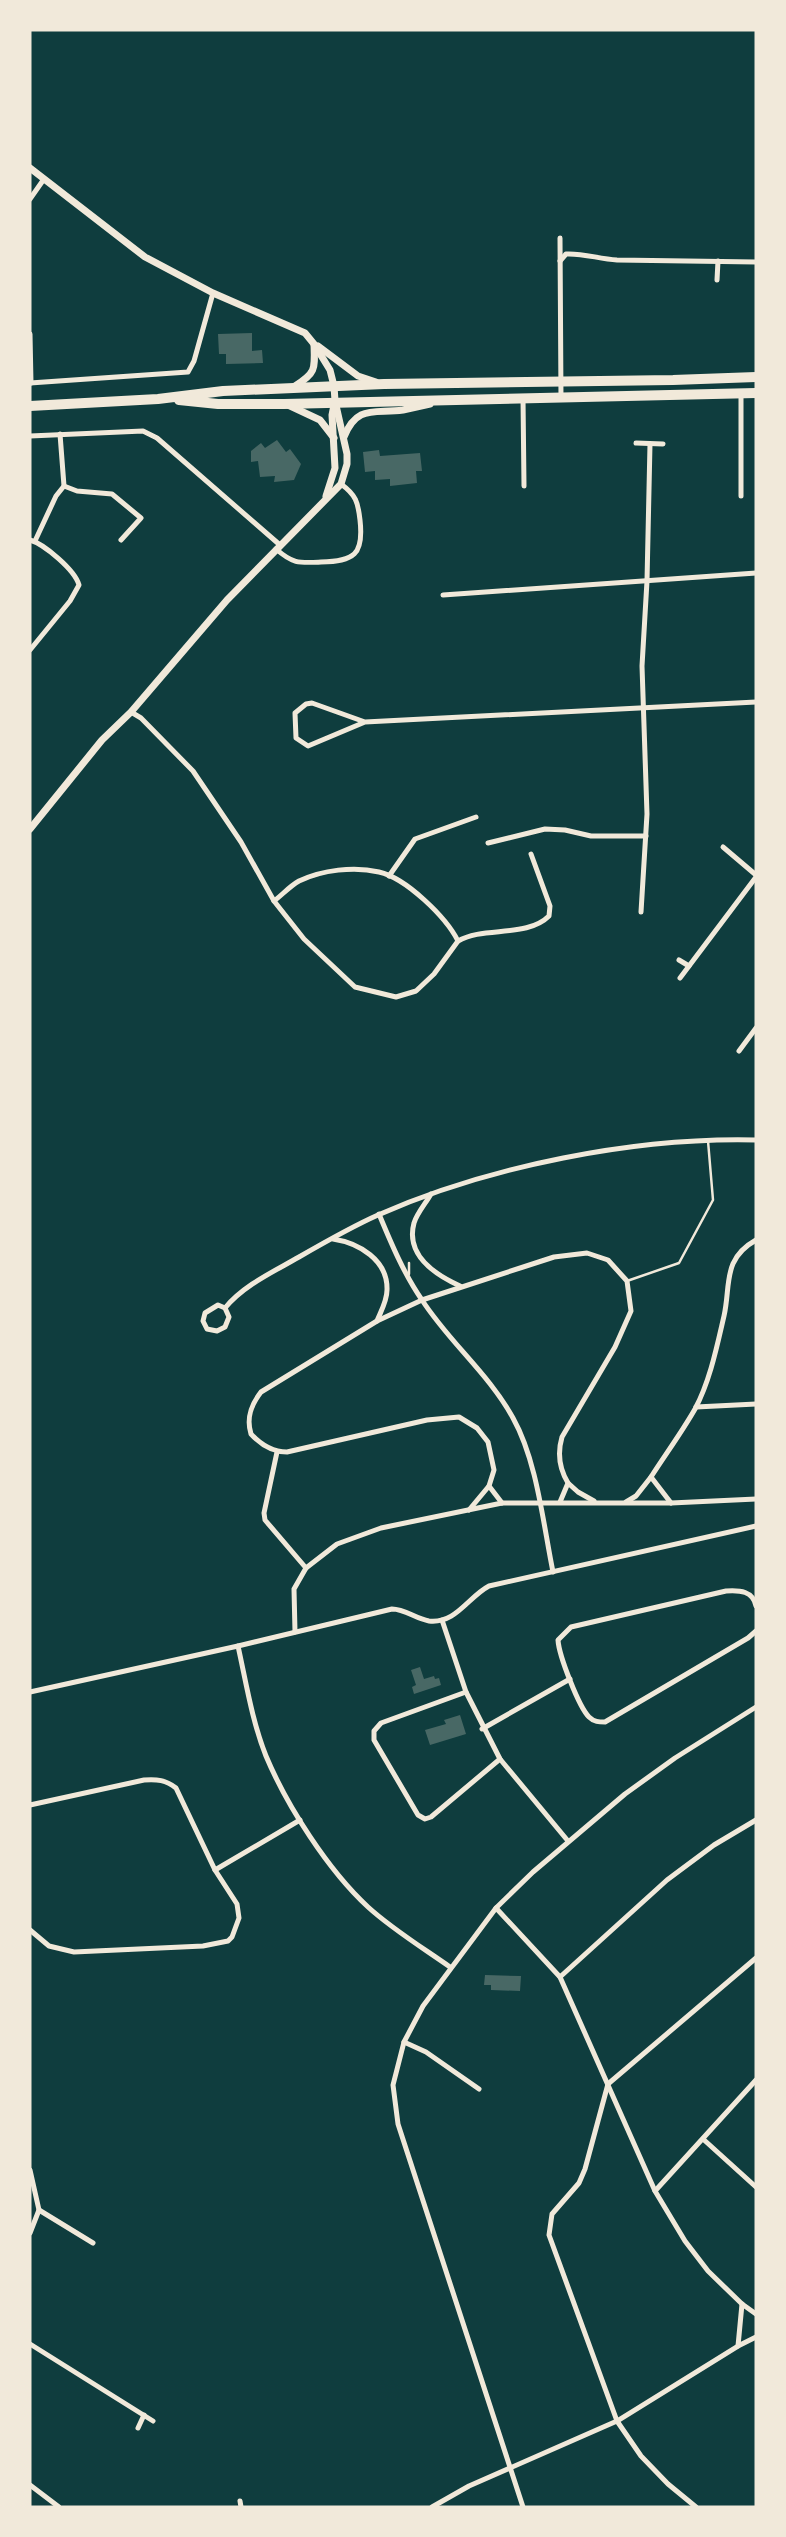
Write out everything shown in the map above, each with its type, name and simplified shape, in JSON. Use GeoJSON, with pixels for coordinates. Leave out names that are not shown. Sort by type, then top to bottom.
{"type":"FeatureCollection","features":[{"type":"Feature","properties":{"kind":"highway"},"geometry":{"type":"LineString","coordinates":[[30,406],[158,399],[222,391],[384,384],[756,377]]}},
{"type":"Feature","properties":{"kind":"highway"},"geometry":{"type":"LineString","coordinates":[[158,399],[218,404],[284,404],[756,393]]}},
{"type":"Feature","properties":{"kind":"street"},"geometry":{"type":"LineString","coordinates":[[30,168],[145,257],[213,293],[305,333],[330,370],[348,464],[341,484],[278,547],[131,712],[102,740],[30,829]]}},
{"type":"Feature","properties":{"kind":"street"},"geometry":{"type":"LineString","coordinates":[[30,199],[44,179]]}},
{"type":"Feature","properties":{"kind":"street"},"geometry":{"type":"LineString","coordinates":[[560,238],[561,398]]}},
{"type":"Feature","properties":{"kind":"street"},"geometry":{"type":"LineString","coordinates":[[560,261],[566,254],[581,254],[606,260],[756,261]]}},
{"type":"Feature","properties":{"kind":"street"},"geometry":{"type":"LineString","coordinates":[[717,280],[718,261]]}},
{"type":"Feature","properties":{"kind":"street"},"geometry":{"type":"LineString","coordinates":[[30,334],[30,383],[188,372],[194,361],[213,293]]}},
{"type":"Feature","properties":{"kind":"street"},"geometry":{"type":"LineString","coordinates":[[314,344],[358,376],[384,384]]}},
{"type":"Feature","properties":{"kind":"street"},"geometry":{"type":"LineString","coordinates":[[290,390],[309,377],[315,368],[314,344]]}},
{"type":"Feature","properties":{"kind":"street"},"geometry":{"type":"LineString","coordinates":[[741,394],[741,496]]}},
{"type":"Feature","properties":{"kind":"street"},"geometry":{"type":"LineString","coordinates":[[523,398],[524,486]]}},
{"type":"Feature","properties":{"kind":"street"},"geometry":{"type":"LineString","coordinates":[[344,437],[350,423],[370,411],[402,410],[452,399]]}},
{"type":"Feature","properties":{"kind":"street"},"geometry":{"type":"LineString","coordinates":[[324,500],[335,468],[332,415],[335,401]]}},
{"type":"Feature","properties":{"kind":"street"},"geometry":{"type":"LineString","coordinates":[[284,404],[320,420],[334,439]]}},
{"type":"Feature","properties":{"kind":"street"},"geometry":{"type":"LineString","coordinates":[[30,436],[136,430],[150,434],[295,563],[341,562],[355,554],[362,536],[359,503],[355,495],[341,484]]}},
{"type":"Feature","properties":{"kind":"street"},"geometry":{"type":"LineString","coordinates":[[30,650],[70,601],[79,584],[77,577],[48,550],[32,541],[64,486],[60,434]]}},
{"type":"Feature","properties":{"kind":"street"},"geometry":{"type":"LineString","coordinates":[[636,443],[663,444]]}},
{"type":"Feature","properties":{"kind":"street"},"geometry":{"type":"LineString","coordinates":[[641,912],[647,814],[642,708],[650,444]]}},
{"type":"Feature","properties":{"kind":"street"},"geometry":{"type":"LineString","coordinates":[[64,486],[77,491],[112,494],[141,518],[121,540]]}},
{"type":"Feature","properties":{"kind":"street"},"geometry":{"type":"LineString","coordinates":[[443,595],[756,573]]}},
{"type":"Feature","properties":{"kind":"street"},"geometry":{"type":"LineString","coordinates":[[365,722],[312,703],[306,704],[295,713],[296,738],[308,746],[365,722],[756,702]]}},
{"type":"Feature","properties":{"kind":"street"},"geometry":{"type":"LineString","coordinates":[[131,712],[141,718],[194,771],[241,842],[274,901],[304,939],[355,988],[396,997],[416,991],[434,974],[458,941],[466,937],[513,930],[545,920],[549,916],[550,906],[531,854]]}},
{"type":"Feature","properties":{"kind":"street"},"geometry":{"type":"LineString","coordinates":[[389,876],[415,839],[476,817]]}},
{"type":"Feature","properties":{"kind":"street"},"geometry":{"type":"LineString","coordinates":[[488,844],[545,829],[591,836],[646,836]]}},
{"type":"Feature","properties":{"kind":"street"},"geometry":{"type":"LineString","coordinates":[[680,978],[756,876],[723,847]]}},
{"type":"Feature","properties":{"kind":"street"},"geometry":{"type":"LineString","coordinates":[[274,901],[298,882],[323,874],[358,870],[379,872],[428,901],[458,941]]}},
{"type":"Feature","properties":{"kind":"street"},"geometry":{"type":"LineString","coordinates":[[679,960],[689,966]]}},
{"type":"Feature","properties":{"kind":"street"},"geometry":{"type":"LineString","coordinates":[[739,1051],[756,1028]]}},
{"type":"Feature","properties":{"kind":"street"},"geometry":{"type":"LineString","coordinates":[[225,1308],[242,1291],[331,1238],[379,1214],[431,1194],[515,1170],[600,1152],[708,1140],[756,1140]]}},
{"type":"Feature","properties":{"kind":"street"},"geometry":{"type":"LineString","coordinates":[[431,1194],[414,1224],[414,1239],[419,1256],[431,1271],[461,1286]]}},
{"type":"Feature","properties":{"kind":"street"},"geometry":{"type":"LineString","coordinates":[[379,1214],[422,1300],[501,1396],[522,1434],[552,1572]]}},
{"type":"Feature","properties":{"kind":"street"},"geometry":{"type":"LineString","coordinates":[[331,1238],[355,1245],[383,1267],[387,1287],[386,1299],[377,1321]]}},
{"type":"Feature","properties":{"kind":"street"},"geometry":{"type":"LineString","coordinates":[[623,1503],[636,1496],[651,1478],[696,1407],[710,1369],[725,1312],[727,1277],[739,1255],[756,1240]]}},
{"type":"Feature","properties":{"kind":"street"},"geometry":{"type":"LineString","coordinates":[[468,1510],[489,1486],[494,1470],[488,1442],[477,1428],[459,1418],[427,1420],[277,1452],[251,1434],[248,1418],[253,1401],[261,1392],[377,1321],[422,1300],[554,1257],[587,1253],[608,1260],[627,1281],[631,1311],[615,1347],[562,1437],[558,1450],[560,1467],[568,1483],[597,1502]]}},
{"type":"Feature","properties":{"kind":"street"},"geometry":{"type":"LineString","coordinates":[[218,1305],[225,1308],[229,1317],[225,1327],[217,1331],[207,1329],[203,1321],[205,1313],[218,1305]]}},
{"type":"Feature","properties":{"kind":"street"},"geometry":{"type":"LineString","coordinates":[[696,1407],[756,1404]]}},
{"type":"Feature","properties":{"kind":"street"},"geometry":{"type":"LineString","coordinates":[[277,1452],[265,1520],[306,1568]]}},
{"type":"Feature","properties":{"kind":"street"},"geometry":{"type":"LineString","coordinates":[[651,1478],[671,1503]]}},
{"type":"Feature","properties":{"kind":"street"},"geometry":{"type":"LineString","coordinates":[[560,1502],[568,1483]]}},
{"type":"Feature","properties":{"kind":"street"},"geometry":{"type":"LineString","coordinates":[[489,1486],[502,1503]]}},
{"type":"Feature","properties":{"kind":"street"},"geometry":{"type":"LineString","coordinates":[[295,1632],[294,1589],[306,1568],[337,1544],[381,1528],[502,1503],[671,1503],[756,1499]]}},
{"type":"Feature","properties":{"kind":"street"},"geometry":{"type":"LineString","coordinates":[[30,1692],[392,1609],[399,1609],[427,1621],[442,1620],[458,1613],[489,1586],[756,1526]]}},
{"type":"Feature","properties":{"kind":"street"},"geometry":{"type":"LineString","coordinates":[[756,1606],[755,1599],[747,1592],[726,1591],[571,1626],[558,1640],[558,1648],[588,1716],[596,1722],[605,1722],[756,1631]]}},
{"type":"Feature","properties":{"kind":"street"},"geometry":{"type":"LineString","coordinates":[[442,1620],[466,1692],[482,1729],[500,1759],[568,1841]]}},
{"type":"Feature","properties":{"kind":"street"},"geometry":{"type":"LineString","coordinates":[[237,1646],[266,1755],[300,1820],[349,1888],[370,1909],[450,1968]]}},
{"type":"Feature","properties":{"kind":"street"},"geometry":{"type":"LineString","coordinates":[[482,1729],[570,1679]]}},
{"type":"Feature","properties":{"kind":"street"},"geometry":{"type":"LineString","coordinates":[[466,1692],[380,1723],[374,1731],[374,1740],[418,1815],[425,1819],[431,1817],[500,1759]]}},
{"type":"Feature","properties":{"kind":"street"},"geometry":{"type":"LineString","coordinates":[[523,2507],[398,2124],[393,2085],[404,2042],[423,2006],[496,1908],[568,1841],[625,1794],[675,1758],[756,1707]]}},
{"type":"Feature","properties":{"kind":"street"},"geometry":{"type":"LineString","coordinates":[[30,1805],[144,1780],[158,1779],[170,1783],[176,1788],[215,1870],[237,1904],[239,1918],[232,1937],[222,1943],[74,1951],[49,1946],[30,1930]]}},
{"type":"Feature","properties":{"kind":"street"},"geometry":{"type":"LineString","coordinates":[[215,1870],[300,1820]]}},
{"type":"Feature","properties":{"kind":"street"},"geometry":{"type":"LineString","coordinates":[[560,1977],[667,1880],[714,1845],[756,1820]]}},
{"type":"Feature","properties":{"kind":"street"},"geometry":{"type":"LineString","coordinates":[[496,1908],[560,1977],[655,2192],[685,2241],[700,2261],[742,2304],[756,2314]]}},
{"type":"Feature","properties":{"kind":"street"},"geometry":{"type":"LineString","coordinates":[[696,2507],[667,2484],[617,2421],[549,2235],[552,2214],[579,2183],[586,2169],[608,2084],[756,1958]]}},
{"type":"Feature","properties":{"kind":"street"},"geometry":{"type":"LineString","coordinates":[[404,2042],[426,2052],[479,2089]]}},
{"type":"Feature","properties":{"kind":"street"},"geometry":{"type":"LineString","coordinates":[[655,2192],[756,2080]]}},
{"type":"Feature","properties":{"kind":"street"},"geometry":{"type":"LineString","coordinates":[[703,2139],[756,2187]]}},
{"type":"Feature","properties":{"kind":"street"},"geometry":{"type":"LineString","coordinates":[[30,2169],[39,2210],[30,2233]]}},
{"type":"Feature","properties":{"kind":"street"},"geometry":{"type":"LineString","coordinates":[[39,2210],[93,2243]]}},
{"type":"Feature","properties":{"kind":"street"},"geometry":{"type":"LineString","coordinates":[[738,2346],[742,2304]]}},
{"type":"Feature","properties":{"kind":"street"},"geometry":{"type":"LineString","coordinates":[[432,2507],[469,2486],[617,2421],[756,2337]]}},
{"type":"Feature","properties":{"kind":"street"},"geometry":{"type":"LineString","coordinates":[[30,2344],[153,2421]]}},
{"type":"Feature","properties":{"kind":"street"},"geometry":{"type":"LineString","coordinates":[[138,2428],[144,2415]]}},
{"type":"Feature","properties":{"kind":"street"},"geometry":{"type":"LineString","coordinates":[[30,2485],[59,2507]]}},
{"type":"Feature","properties":{"kind":"lane"},"geometry":{"type":"LineString","coordinates":[[627,1281],[679,1263],[713,1200],[708,1140]]}},
{"type":"Feature","properties":{"kind":"lane"},"geometry":{"type":"LineString","coordinates":[[409,1263],[409,1277]]}},
{"type":"Feature","properties":{"kind":"building"},"geometry":{"type":"Polygon","coordinates":[[[252,333],[252,351],[262,350],[263,363],[226,364],[226,354],[219,354],[218,334],[252,333]]]}},
{"type":"Feature","properties":{"kind":"building"},"geometry":{"type":"Polygon","coordinates":[[[277,440],[286,452],[290,449],[301,464],[294,480],[274,482],[275,476],[260,477],[258,461],[251,462],[251,451],[261,443],[265,448],[277,440]]]}},
{"type":"Feature","properties":{"kind":"building"},"geometry":{"type":"Polygon","coordinates":[[[379,450],[380,456],[420,453],[422,471],[416,471],[417,483],[390,486],[390,479],[375,480],[375,471],[365,472],[363,452],[379,450]]]}},
{"type":"Feature","properties":{"kind":"building"},"geometry":{"type":"Polygon","coordinates":[[[420,1667],[424,1679],[434,1676],[435,1679],[439,1678],[441,1685],[414,1694],[412,1687],[416,1685],[411,1670],[420,1667]]]}},
{"type":"Feature","properties":{"kind":"building"},"geometry":{"type":"Polygon","coordinates":[[[460,1715],[466,1734],[430,1745],[425,1730],[446,1724],[444,1720],[460,1715]]]}},
{"type":"Feature","properties":{"kind":"building"},"geometry":{"type":"Polygon","coordinates":[[[485,1975],[521,1976],[520,1991],[491,1990],[491,1985],[484,1985],[485,1975]]]}}]}
